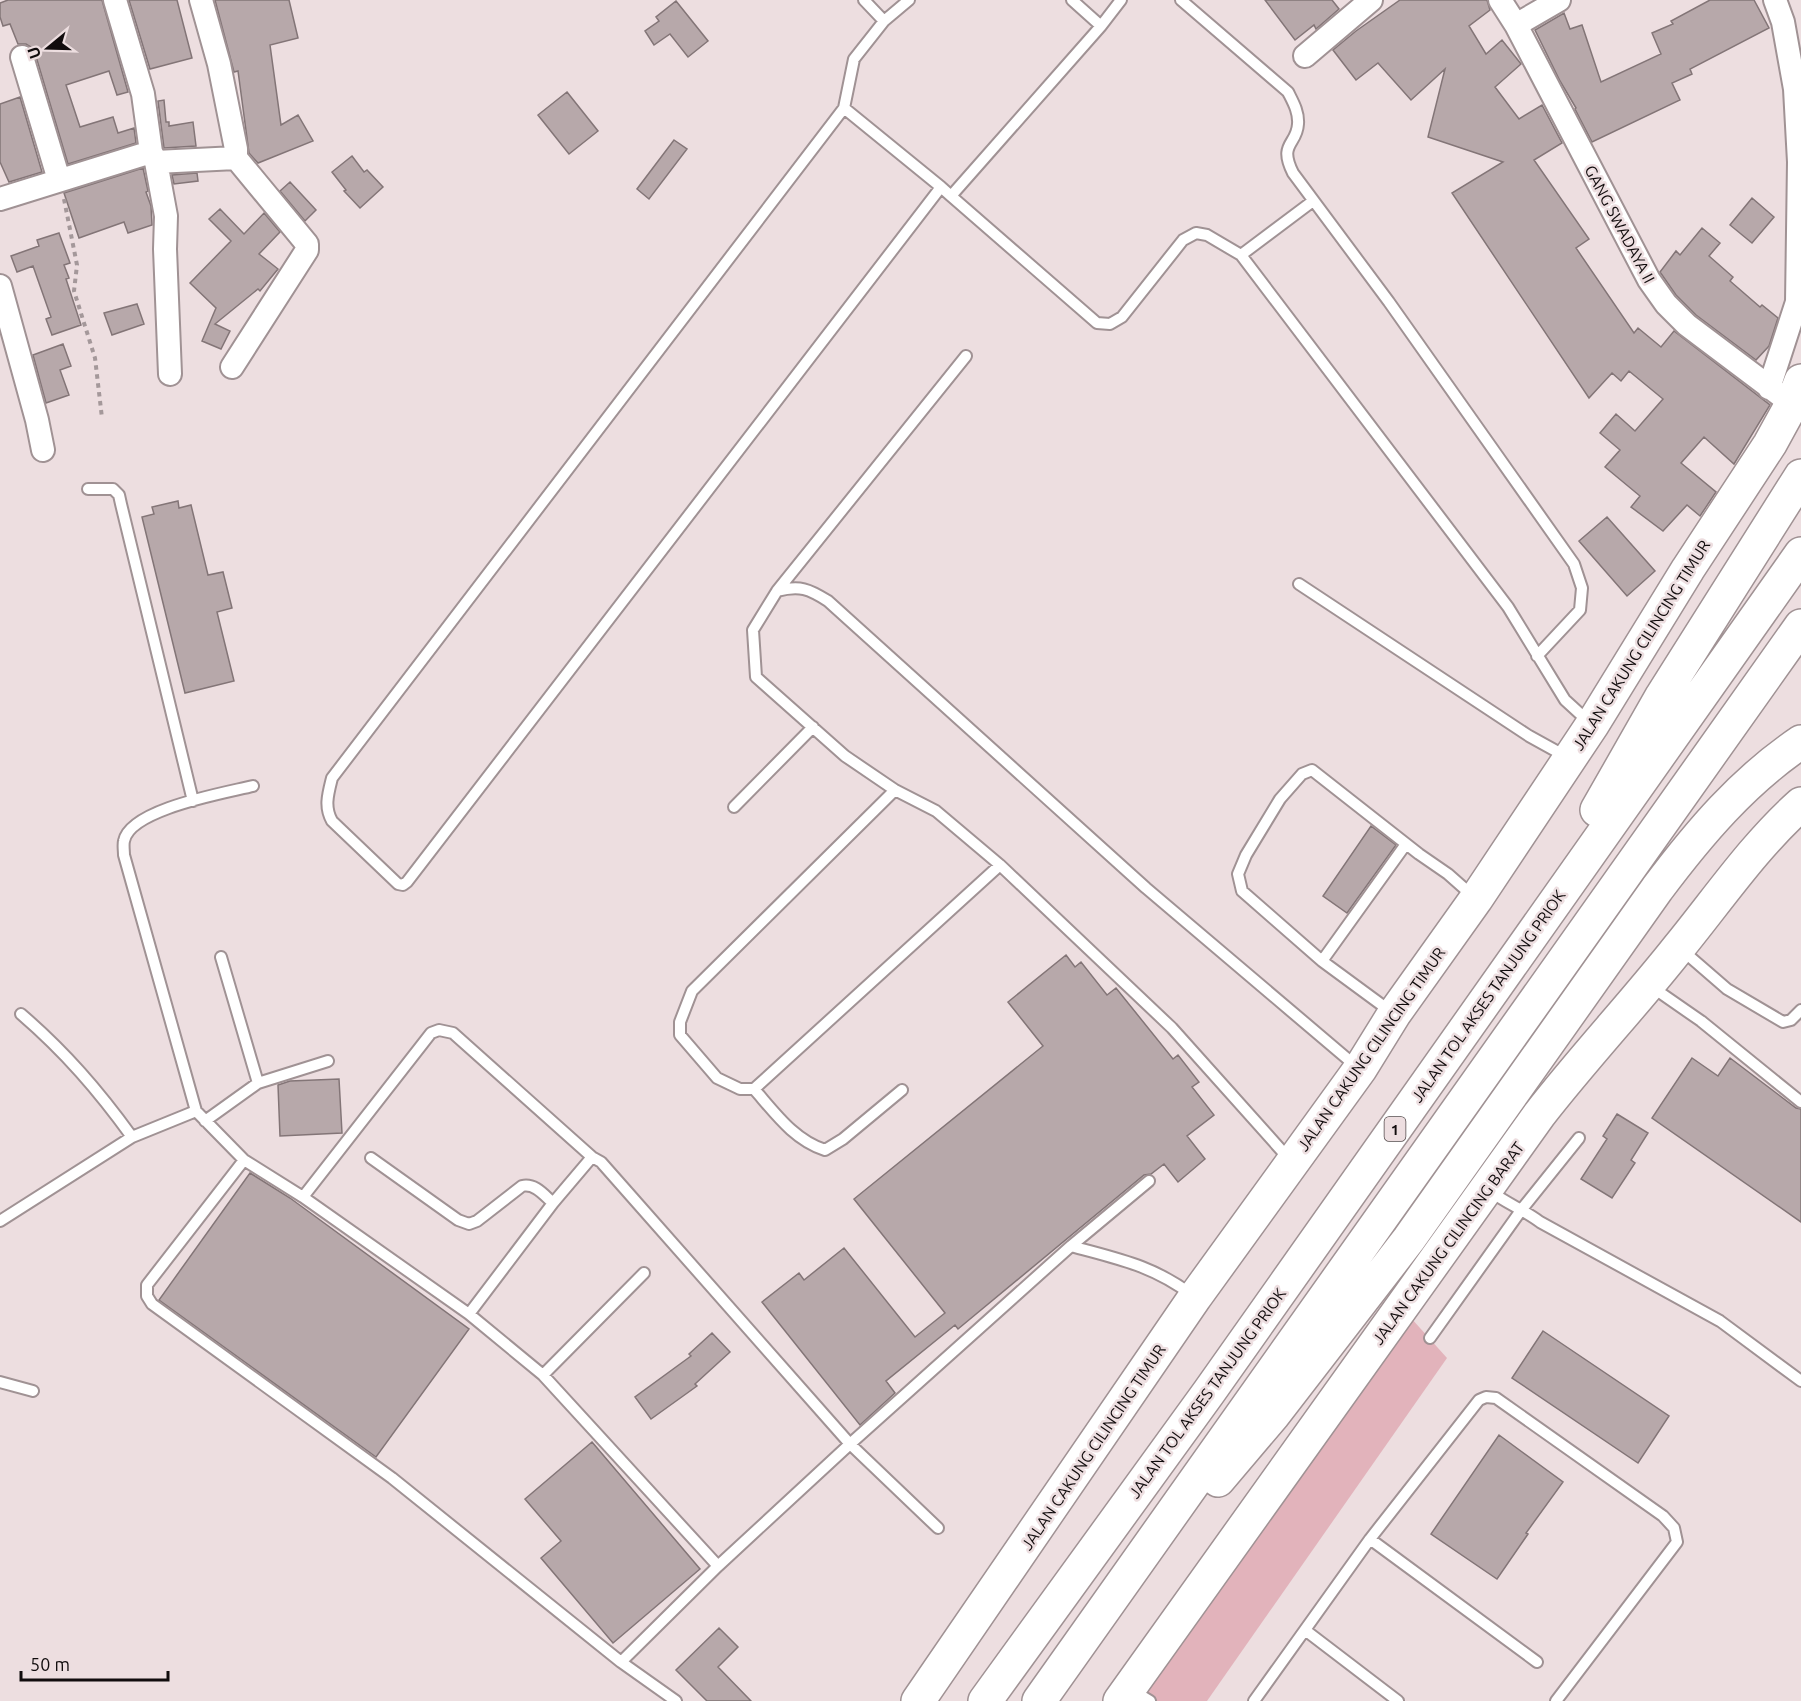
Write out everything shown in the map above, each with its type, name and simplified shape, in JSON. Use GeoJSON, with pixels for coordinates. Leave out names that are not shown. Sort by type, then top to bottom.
{"type":"FeatureCollection","features":[{"type":"Feature","properties":{"kind":"highway","name":"JALAN CAKUNG CILINCING TIMUR"},"geometry":{"type":"LineString","coordinates":[[918,1701],[1195,1297],[1360,1069],[1394,1014],[1476,899],[1570,759],[1688,569],[1770,444],[1788,391]]}},
{"type":"Feature","properties":{"kind":"highway"},"geometry":{"type":"LineString","coordinates":[[1530,936],[1596,811],[1662,696],[1801,476]]}},
{"type":"Feature","properties":{"kind":"highway","name":"JALAN TOL AKSES TANJUNG PRIOK"},"geometry":{"type":"LineString","coordinates":[[985,1701],[1216,1383],[1801,554]]}},
{"type":"Feature","properties":{"kind":"highway","name":"1"},"geometry":{"type":"LineString","coordinates":[[1039,1701],[1801,626]]}},
{"type":"Feature","properties":{"kind":"highway"},"geometry":{"type":"LineString","coordinates":[[1112,1596],[1227,1469],[1340,1331],[1409,1239],[1657,889],[1695,839],[1748,783],[1801,742]]}},
{"type":"Feature","properties":{"kind":"highway","name":"JALAN CAKUNG CILINCING BARAT"},"geometry":{"type":"LineString","coordinates":[[1133,1697],[1539,1115],[1649,984],[1746,862],[1780,823],[1801,804]]}},
{"type":"Feature","properties":{"kind":"street"},"geometry":{"type":"LineString","coordinates":[[115,0],[142,94],[166,216],[165,249],[170,375]]}},
{"type":"Feature","properties":{"kind":"street"},"geometry":{"type":"LineString","coordinates":[[201,0],[219,64],[236,158],[304,240],[307,250],[232,367]]}},
{"type":"Feature","properties":{"kind":"street"},"geometry":{"type":"LineString","coordinates":[[1305,56],[1371,0]]}},
{"type":"Feature","properties":{"kind":"street","name":"GANG SWADAYA II"},"geometry":{"type":"LineString","coordinates":[[1500,0],[1516,25],[1649,279],[1666,304],[1687,324],[1788,391]]}},
{"type":"Feature","properties":{"kind":"street"},"geometry":{"type":"LineString","coordinates":[[1516,25],[1559,0]]}},
{"type":"Feature","properties":{"kind":"street"},"geometry":{"type":"LineString","coordinates":[[1775,0],[1783,22],[1795,89],[1799,185],[1797,302],[1788,391]]}},
{"type":"Feature","properties":{"kind":"street"},"geometry":{"type":"LineString","coordinates":[[22,57],[59,180]]}},
{"type":"Feature","properties":{"kind":"street"},"geometry":{"type":"LineString","coordinates":[[0,199],[59,180],[153,157],[236,158]]}},
{"type":"Feature","properties":{"kind":"street"},"geometry":{"type":"LineString","coordinates":[[0,286],[37,420],[43,450]]}},
{"type":"Feature","properties":{"kind":"lane"},"geometry":{"type":"LineString","coordinates":[[864,0],[884,21]]}},
{"type":"Feature","properties":{"kind":"lane"},"geometry":{"type":"LineString","coordinates":[[909,0],[884,21],[854,59],[844,108],[332,778],[327,799],[327,810],[332,821],[398,884],[403,885],[407,882],[941,188]]}},
{"type":"Feature","properties":{"kind":"lane"},"geometry":{"type":"LineString","coordinates":[[1072,0],[1101,26]]}},
{"type":"Feature","properties":{"kind":"lane"},"geometry":{"type":"LineString","coordinates":[[951,196],[1101,26],[1121,0]]}},
{"type":"Feature","properties":{"kind":"lane"},"geometry":{"type":"LineString","coordinates":[[1181,0],[1288,92],[1296,110],[1298,126],[1287,148],[1287,162],[1293,173],[1389,302],[1574,564],[1582,588],[1580,610],[1537,656]]}},
{"type":"Feature","properties":{"kind":"lane"},"geometry":{"type":"LineString","coordinates":[[844,108],[951,196],[1097,323],[1110,324],[1122,317],[1183,240],[1196,233],[1207,235],[1241,255],[1508,607],[1565,700],[1592,725]]}},
{"type":"Feature","properties":{"kind":"lane"},"geometry":{"type":"LineString","coordinates":[[1241,255],[1313,201]]}},
{"type":"Feature","properties":{"kind":"lane"},"geometry":{"type":"LineString","coordinates":[[966,356],[777,591],[753,630],[756,677],[845,756],[895,789],[936,811],[1000,865],[1172,1028],[1292,1162]]}},
{"type":"Feature","properties":{"kind":"lane"},"geometry":{"type":"LineString","coordinates":[[88,489],[113,489],[119,495],[193,801]]}},
{"type":"Feature","properties":{"kind":"lane"},"geometry":{"type":"LineString","coordinates":[[1299,584],[1529,736],[1570,759]]}},
{"type":"Feature","properties":{"kind":"lane"},"geometry":{"type":"LineString","coordinates":[[777,591],[795,586],[814,592],[828,601],[1146,888],[1360,1069]]}},
{"type":"Feature","properties":{"kind":"lane"},"geometry":{"type":"LineString","coordinates":[[734,807],[813,727]]}},
{"type":"Feature","properties":{"kind":"lane"},"geometry":{"type":"LineString","coordinates":[[1394,1014],[1322,961],[1242,891],[1238,874],[1246,855],[1280,799],[1302,774],[1312,770],[1448,874],[1476,899]]}},
{"type":"Feature","properties":{"kind":"lane"},"geometry":{"type":"LineString","coordinates":[[253,786],[159,810],[135,825],[124,840],[124,855],[196,1111],[244,1160],[303,1197],[469,1314],[543,1375],[718,1566]]}},
{"type":"Feature","properties":{"kind":"lane"},"geometry":{"type":"LineString","coordinates":[[895,789],[692,991],[680,1022],[680,1035],[717,1078],[740,1089],[754,1089],[1000,865]]}},
{"type":"Feature","properties":{"kind":"lane"},"geometry":{"type":"LineString","coordinates":[[1322,961],[1406,844]]}},
{"type":"Feature","properties":{"kind":"lane"},"geometry":{"type":"LineString","coordinates":[[1679,947],[1727,989],[1783,1022],[1791,1020],[1801,1010]]}},
{"type":"Feature","properties":{"kind":"lane"},"geometry":{"type":"LineString","coordinates":[[220,957],[258,1083]]}},
{"type":"Feature","properties":{"kind":"lane"},"geometry":{"type":"LineString","coordinates":[[1649,984],[1701,1021],[1801,1102]]}},
{"type":"Feature","properties":{"kind":"lane"},"geometry":{"type":"LineString","coordinates":[[21,1014],[50,1039],[97,1089],[132,1137]]}},
{"type":"Feature","properties":{"kind":"lane"},"geometry":{"type":"LineString","coordinates":[[303,1197],[431,1033],[440,1030],[453,1033],[592,1157],[601,1162],[850,1443],[938,1528]]}},
{"type":"Feature","properties":{"kind":"lane"},"geometry":{"type":"LineString","coordinates":[[205,1121],[258,1083],[328,1060]]}},
{"type":"Feature","properties":{"kind":"lane"},"geometry":{"type":"LineString","coordinates":[[754,1089],[789,1129],[811,1145],[825,1150],[843,1139],[902,1090]]}},
{"type":"Feature","properties":{"kind":"lane"},"geometry":{"type":"LineString","coordinates":[[0,1221],[132,1137],[196,1111]]}},
{"type":"Feature","properties":{"kind":"lane"},"geometry":{"type":"LineString","coordinates":[[1430,1338],[1522,1209],[1579,1138]]}},
{"type":"Feature","properties":{"kind":"lane"},"geometry":{"type":"LineString","coordinates":[[469,1314],[553,1203],[592,1157]]}},
{"type":"Feature","properties":{"kind":"lane"},"geometry":{"type":"LineString","coordinates":[[371,1158],[458,1220],[469,1224],[477,1221],[522,1186],[528,1184],[535,1187],[553,1203]]}},
{"type":"Feature","properties":{"kind":"lane"},"geometry":{"type":"LineString","coordinates":[[244,1160],[147,1285],[147,1296],[152,1304],[392,1478],[621,1662],[676,1701]]}},
{"type":"Feature","properties":{"kind":"lane"},"geometry":{"type":"LineString","coordinates":[[621,1662],[718,1566],[850,1443],[1071,1246],[1149,1181]]}},
{"type":"Feature","properties":{"kind":"lane"},"geometry":{"type":"LineString","coordinates":[[1487,1190],[1507,1203],[1522,1209],[1540,1222],[1720,1321],[1801,1381]]}},
{"type":"Feature","properties":{"kind":"lane"},"geometry":{"type":"LineString","coordinates":[[1071,1246],[1149,1268],[1173,1281],[1195,1297]]}},
{"type":"Feature","properties":{"kind":"lane"},"geometry":{"type":"LineString","coordinates":[[543,1375],[644,1273]]}},
{"type":"Feature","properties":{"kind":"lane"},"geometry":{"type":"LineString","coordinates":[[0,1382],[33,1391]]}},
{"type":"Feature","properties":{"kind":"lane"},"geometry":{"type":"LineString","coordinates":[[1254,1701],[1370,1539],[1479,1400],[1486,1397],[1496,1398],[1664,1516],[1674,1528],[1677,1542],[1556,1701]]}},
{"type":"Feature","properties":{"kind":"lane"},"geometry":{"type":"LineString","coordinates":[[1370,1539],[1537,1662]]}},
{"type":"Feature","properties":{"kind":"lane"},"geometry":{"type":"LineString","coordinates":[[1305,1630],[1398,1701]]}},
{"type":"Feature","properties":{"kind":"path"},"geometry":{"type":"LineString","coordinates":[[59,180],[77,264],[74,291],[95,358],[102,418]]}},
{"type":"Feature","properties":{"kind":"shaded area"},"geometry":{"type":"Polygon","coordinates":[[[1402,1308],[1447,1358],[1207,1701],[1120,1701],[1402,1308]]]}},
{"type":"Feature","properties":{"kind":"building"},"geometry":{"type":"Polygon","coordinates":[[[8,0],[102,0],[128,92],[117,95],[109,71],[66,85],[80,127],[113,117],[118,133],[134,128],[136,143],[68,164],[35,53],[26,44],[18,44],[10,24],[3,26],[0,17],[0,3],[8,0]]]}},
{"type":"Feature","properties":{"kind":"building"},"geometry":{"type":"Polygon","coordinates":[[[129,0],[177,0],[192,58],[150,69],[129,0]]]}},
{"type":"Feature","properties":{"kind":"building"},"geometry":{"type":"Polygon","coordinates":[[[215,0],[289,0],[298,38],[270,45],[281,125],[298,115],[313,141],[258,163],[249,153],[238,71],[234,72],[215,0]]]}},
{"type":"Feature","properties":{"kind":"building"},"geometry":{"type":"Polygon","coordinates":[[[1265,0],[1332,0],[1339,9],[1316,29],[1314,25],[1295,40],[1265,0]]]}},
{"type":"Feature","properties":{"kind":"building"},"geometry":{"type":"Polygon","coordinates":[[[1400,0],[1487,0],[1490,10],[1469,26],[1486,54],[1502,40],[1521,64],[1495,87],[1519,119],[1542,105],[1562,143],[1534,160],[1589,239],[1576,248],[1634,333],[1638,328],[1661,347],[1674,331],[1770,405],[1734,464],[1704,437],[1681,463],[1716,492],[1700,516],[1687,505],[1663,531],[1631,507],[1640,496],[1605,467],[1620,450],[1600,433],[1616,414],[1635,431],[1663,399],[1629,371],[1621,381],[1612,373],[1589,398],[1452,193],[1503,162],[1428,137],[1445,69],[1411,100],[1378,63],[1356,80],[1333,50],[1400,0]]]}},
{"type":"Feature","properties":{"kind":"building"},"geometry":{"type":"Polygon","coordinates":[[[1710,0],[1754,0],[1769,28],[1690,69],[1692,74],[1672,83],[1680,100],[1592,142],[1535,30],[1564,13],[1570,29],[1582,25],[1601,82],[1661,54],[1652,33],[1673,24],[1671,21],[1710,0]]]}},
{"type":"Feature","properties":{"kind":"building"},"geometry":{"type":"Polygon","coordinates":[[[676,1],[708,41],[688,57],[670,34],[654,45],[645,31],[659,21],[656,17],[676,1]]]}},
{"type":"Feature","properties":{"kind":"building"},"geometry":{"type":"Polygon","coordinates":[[[567,92],[598,131],[569,154],[538,115],[567,92]]]}},
{"type":"Feature","properties":{"kind":"building"},"geometry":{"type":"Polygon","coordinates":[[[20,97],[42,172],[9,182],[0,162],[0,104],[20,97]]]}},
{"type":"Feature","properties":{"kind":"building"},"geometry":{"type":"Polygon","coordinates":[[[164,100],[166,122],[169,122],[169,126],[193,122],[196,146],[164,148],[158,101],[164,100]]]}},
{"type":"Feature","properties":{"kind":"building"},"geometry":{"type":"Polygon","coordinates":[[[674,140],[687,149],[649,199],[637,189],[674,140]]]}},
{"type":"Feature","properties":{"kind":"building"},"geometry":{"type":"Polygon","coordinates":[[[352,156],[364,172],[367,170],[383,187],[360,208],[344,191],[346,190],[332,172],[352,156]]]}},
{"type":"Feature","properties":{"kind":"building"},"geometry":{"type":"Polygon","coordinates":[[[143,168],[148,191],[146,192],[151,206],[152,225],[128,233],[124,222],[79,238],[64,193],[143,168]]]}},
{"type":"Feature","properties":{"kind":"building"},"geometry":{"type":"Polygon","coordinates":[[[197,173],[198,181],[174,184],[172,175],[197,173]]]}},
{"type":"Feature","properties":{"kind":"building"},"geometry":{"type":"Polygon","coordinates":[[[290,182],[316,210],[305,221],[280,191],[290,182]]]}},
{"type":"Feature","properties":{"kind":"building"},"geometry":{"type":"Polygon","coordinates":[[[1752,198],[1774,217],[1752,243],[1730,225],[1752,198]]]}},
{"type":"Feature","properties":{"kind":"building"},"geometry":{"type":"Polygon","coordinates":[[[220,209],[244,234],[264,213],[280,232],[259,254],[278,269],[260,291],[258,289],[215,324],[230,331],[221,349],[202,341],[216,308],[190,283],[231,241],[209,219],[220,209]]]}},
{"type":"Feature","properties":{"kind":"building"},"geometry":{"type":"Polygon","coordinates":[[[1702,228],[1720,243],[1709,256],[1733,277],[1730,281],[1760,307],[1762,305],[1778,318],[1769,346],[1756,360],[1696,315],[1676,295],[1660,272],[1676,251],[1680,255],[1702,228]]]}},
{"type":"Feature","properties":{"kind":"building"},"geometry":{"type":"Polygon","coordinates":[[[59,233],[70,263],[64,265],[69,278],[66,279],[81,325],[52,335],[46,319],[51,317],[33,266],[17,272],[11,256],[39,246],[37,240],[59,233]]]}},
{"type":"Feature","properties":{"kind":"building"},"geometry":{"type":"Polygon","coordinates":[[[137,304],[144,324],[112,335],[104,313],[137,304]]]}},
{"type":"Feature","properties":{"kind":"building"},"geometry":{"type":"Polygon","coordinates":[[[63,344],[71,366],[60,370],[69,395],[46,403],[33,355],[63,344]]]}},
{"type":"Feature","properties":{"kind":"building"},"geometry":{"type":"Polygon","coordinates":[[[178,501],[179,508],[191,505],[208,575],[223,572],[232,608],[217,612],[234,681],[185,693],[142,517],[154,514],[152,507],[178,501]]]}},
{"type":"Feature","properties":{"kind":"building"},"geometry":{"type":"Polygon","coordinates":[[[1607,517],[1655,571],[1627,596],[1579,541],[1607,517]]]}},
{"type":"Feature","properties":{"kind":"building"},"geometry":{"type":"Polygon","coordinates":[[[1371,826],[1396,845],[1347,913],[1323,896],[1371,826]]]}},
{"type":"Feature","properties":{"kind":"building"},"geometry":{"type":"Polygon","coordinates":[[[1066,955],[1075,967],[1081,962],[1107,995],[1116,988],[1173,1059],[1178,1055],[1199,1082],[1192,1087],[1214,1115],[1187,1136],[1205,1159],[1178,1182],[1164,1164],[1151,1174],[1144,1175],[958,1329],[955,1325],[886,1381],[895,1393],[860,1425],[762,1302],[799,1273],[804,1280],[844,1248],[915,1337],[945,1313],[854,1199],[1043,1046],[1008,1002],[1066,955]]]}},
{"type":"Feature","properties":{"kind":"building"},"geometry":{"type":"Polygon","coordinates":[[[1692,1058],[1718,1076],[1730,1058],[1796,1108],[1801,1109],[1801,1222],[1652,1118],[1692,1058]]]}},
{"type":"Feature","properties":{"kind":"building"},"geometry":{"type":"Polygon","coordinates":[[[339,1079],[342,1133],[280,1136],[278,1085],[290,1081],[339,1079]]]}},
{"type":"Feature","properties":{"kind":"building"},"geometry":{"type":"Polygon","coordinates":[[[1617,1114],[1648,1133],[1631,1160],[1635,1163],[1612,1198],[1581,1179],[1607,1139],[1603,1136],[1617,1114]]]}},
{"type":"Feature","properties":{"kind":"building"},"geometry":{"type":"Polygon","coordinates":[[[250,1173],[290,1198],[469,1329],[376,1457],[159,1300],[250,1173]]]}},
{"type":"Feature","properties":{"kind":"building"},"geometry":{"type":"Polygon","coordinates":[[[1543,1331],[1669,1416],[1638,1463],[1512,1378],[1543,1331]]]}},
{"type":"Feature","properties":{"kind":"building"},"geometry":{"type":"Polygon","coordinates":[[[712,1333],[730,1352],[695,1384],[697,1386],[651,1419],[635,1397],[691,1356],[689,1354],[712,1333]]]}},
{"type":"Feature","properties":{"kind":"building"},"geometry":{"type":"Polygon","coordinates":[[[1499,1435],[1563,1482],[1526,1533],[1528,1534],[1497,1579],[1431,1534],[1499,1435]]]}},
{"type":"Feature","properties":{"kind":"building"},"geometry":{"type":"Polygon","coordinates":[[[592,1442],[700,1569],[613,1643],[541,1558],[561,1541],[525,1499],[592,1442]]]}},
{"type":"Feature","properties":{"kind":"building"},"geometry":{"type":"Polygon","coordinates":[[[719,1628],[738,1647],[718,1667],[751,1701],[707,1701],[676,1670],[719,1628]]]}}]}
